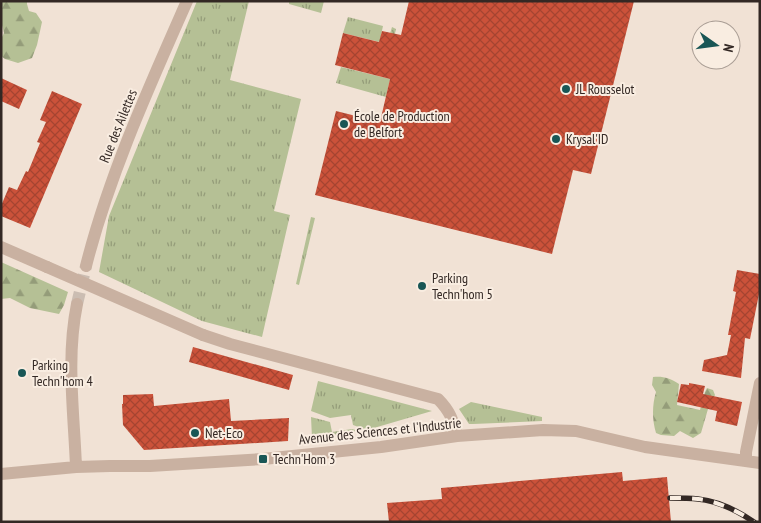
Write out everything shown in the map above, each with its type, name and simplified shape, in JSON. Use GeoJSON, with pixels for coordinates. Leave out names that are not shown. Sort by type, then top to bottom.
{"type":"FeatureCollection","features":[{"type":"Feature","properties":{"kind":"street","name":"Rue des Ailettes"},"geometry":{"type":"LineString","coordinates":[[86,266],[94,235],[116,170],[158,65],[187,1]]}},
{"type":"Feature","properties":{"kind":"street"},"geometry":{"type":"LineString","coordinates":[[1,247],[202,335],[438,399],[451,415],[457,436]]}},
{"type":"Feature","properties":{"kind":"street"},"geometry":{"type":"LineString","coordinates":[[76,467],[71,354],[77,304]]}},
{"type":"Feature","properties":{"kind":"street"},"geometry":{"type":"LineString","coordinates":[[746,461],[746,452],[760,383]]}},
{"type":"Feature","properties":{"kind":"street","name":"Avenue des Sciences et l'Industrie"},"geometry":{"type":"LineString","coordinates":[[1,474],[76,467],[150,466],[263,459],[381,447],[457,436],[543,430],[576,431],[645,446],[760,463]]}},
{"type":"Feature","properties":{"kind":"green space"},"geometry":{"type":"Polygon","coordinates":[[[1,1],[27,1],[29,11],[36,13],[42,22],[32,58],[18,63],[1,56],[1,39],[4,33],[1,21],[1,1]]]}},
{"type":"Feature","properties":{"kind":"green space"},"geometry":{"type":"Polygon","coordinates":[[[197,1],[249,1],[230,80],[301,99],[274,211],[290,215],[262,337],[202,321],[99,272],[109,216],[197,1]]]}},
{"type":"Feature","properties":{"kind":"green space"},"geometry":{"type":"Polygon","coordinates":[[[289,1],[324,1],[321,13],[289,4],[289,1]]]}},
{"type":"Feature","properties":{"kind":"green space"},"geometry":{"type":"Polygon","coordinates":[[[348,17],[383,26],[381,35],[389,37],[392,27],[396,29],[392,45],[343,33],[348,17]]]}},
{"type":"Feature","properties":{"kind":"green space"},"geometry":{"type":"Polygon","coordinates":[[[341,67],[390,79],[386,97],[336,83],[341,67]]]}},
{"type":"Feature","properties":{"kind":"green space"},"geometry":{"type":"Polygon","coordinates":[[[311,217],[315,218],[299,285],[296,284],[311,217]]]}},
{"type":"Feature","properties":{"kind":"green space"},"geometry":{"type":"Polygon","coordinates":[[[1,262],[68,292],[59,314],[30,308],[10,298],[1,299],[1,262]]]}},
{"type":"Feature","properties":{"kind":"green space"},"geometry":{"type":"Polygon","coordinates":[[[653,377],[666,378],[679,384],[677,405],[700,410],[707,388],[713,390],[715,395],[708,409],[701,433],[693,438],[680,431],[674,436],[656,433],[653,412],[656,392],[652,385],[653,377]]]}},
{"type":"Feature","properties":{"kind":"green space"},"geometry":{"type":"Polygon","coordinates":[[[318,381],[432,411],[367,430],[353,425],[351,415],[330,418],[311,411],[318,381]]]}},
{"type":"Feature","properties":{"kind":"green space"},"geometry":{"type":"Polygon","coordinates":[[[471,402],[542,417],[542,421],[469,424],[459,409],[471,402]]]}},
{"type":"Feature","properties":{"kind":"green space"},"geometry":{"type":"Polygon","coordinates":[[[311,417],[330,422],[332,432],[352,429],[359,431],[312,438],[311,417]]]}},
{"type":"Feature","properties":{"kind":"building"},"geometry":{"type":"Polygon","coordinates":[[[409,1],[634,1],[591,174],[573,170],[552,254],[315,195],[336,111],[380,122],[390,79],[335,65],[343,33],[379,42],[382,31],[401,35],[409,1]]]}},
{"type":"Feature","properties":{"kind":"building"},"geometry":{"type":"Polygon","coordinates":[[[1,78],[27,90],[19,109],[1,101],[1,78]]]}},
{"type":"Feature","properties":{"kind":"building"},"geometry":{"type":"Polygon","coordinates":[[[52,91],[82,104],[30,228],[1,216],[1,206],[9,187],[17,190],[26,171],[28,172],[40,143],[37,142],[46,122],[40,120],[52,91]]]}},
{"type":"Feature","properties":{"kind":"building"},"geometry":{"type":"Polygon","coordinates":[[[737,270],[760,274],[760,289],[750,339],[745,338],[741,378],[702,371],[704,360],[727,355],[731,335],[728,335],[736,292],[733,291],[737,270]]]}},
{"type":"Feature","properties":{"kind":"building"},"geometry":{"type":"Polygon","coordinates":[[[193,347],[293,375],[289,390],[189,362],[193,347]]]}},
{"type":"Feature","properties":{"kind":"building"},"geometry":{"type":"Polygon","coordinates":[[[689,383],[705,386],[703,394],[742,402],[737,426],[715,421],[717,411],[677,402],[681,384],[689,385],[689,383]]]}},
{"type":"Feature","properties":{"kind":"building"},"geometry":{"type":"Polygon","coordinates":[[[153,394],[154,406],[229,399],[231,421],[289,418],[288,441],[144,450],[123,425],[123,395],[153,394]]]}},
{"type":"Feature","properties":{"kind":"building"},"geometry":{"type":"Polygon","coordinates":[[[622,472],[623,481],[667,477],[671,522],[389,522],[387,503],[442,499],[441,488],[622,472]]]}},
{"type":"Feature","properties":{"kind":"tunnel"},"geometry":{"type":"LineString","coordinates":[[77,304],[86,266]]}},
{"type":"Feature","properties":{"kind":"railway"},"geometry":{"type":"LineString","coordinates":[[670,498],[713,502],[734,510],[754,522]]}},
{"type":"Feature","properties":{"kind":"place","name":"JL Rousselot"},"geometry":{"type":"Point","coordinates":[566,89]}},
{"type":"Feature","properties":{"kind":"place","name":"École de Production de Belfort"},"geometry":{"type":"Point","coordinates":[344,124]}},
{"type":"Feature","properties":{"kind":"place","name":"Krysal'ID"},"geometry":{"type":"Point","coordinates":[556,139]}},
{"type":"Feature","properties":{"kind":"place","name":"Parking Techn'hom 5"},"geometry":{"type":"Point","coordinates":[422,286]}},
{"type":"Feature","properties":{"kind":"place","name":"Parking Techn'hom 4"},"geometry":{"type":"Point","coordinates":[22,373]}},
{"type":"Feature","properties":{"kind":"place","name":"Net-Eco"},"geometry":{"type":"Point","coordinates":[195,433]}},
{"type":"Feature","properties":{"kind":"place","name":"Techn'Hom 3"},"geometry":{"type":"Point","coordinates":[263,459]}}]}
